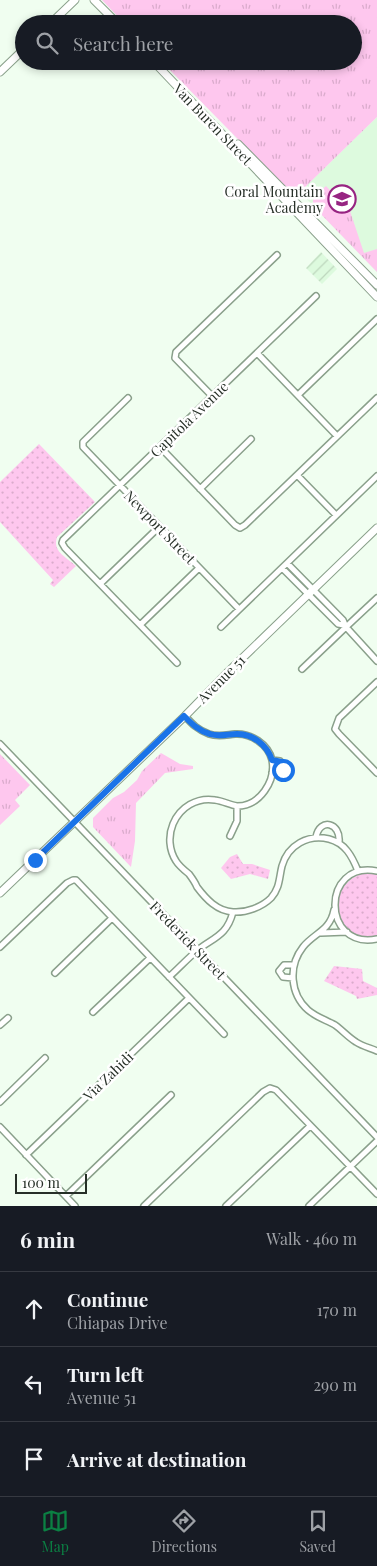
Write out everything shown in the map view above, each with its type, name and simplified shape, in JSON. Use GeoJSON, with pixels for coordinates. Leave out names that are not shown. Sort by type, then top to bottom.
{"type":"FeatureCollection","features":[{"type":"Feature","properties":{"kind":"street"},"geometry":{"type":"LineString","coordinates":[[59,15],[75,0]]}},
{"type":"Feature","properties":{"kind":"street"},"geometry":{"type":"LineString","coordinates":[[94,0],[109,15]]}},
{"type":"Feature","properties":{"kind":"street"},"geometry":{"type":"LineString","coordinates":[[0,72],[15,58]]}},
{"type":"Feature","properties":{"kind":"street","name":"Van Buren Street"},"geometry":{"type":"LineString","coordinates":[[162,70],[377,297]]}},
{"type":"Feature","properties":{"kind":"street","name":"Van Buren Street"},"geometry":{"type":"LineString","coordinates":[[167,70],[377,285]]}},
{"type":"Feature","properties":{"kind":"street"},"geometry":{"type":"LineString","coordinates":[[298,199],[320,221],[322,228]]}},
{"type":"Feature","properties":{"kind":"street"},"geometry":{"type":"LineString","coordinates":[[212,396],[176,358],[176,352],[277,255]]}},
{"type":"Feature","properties":{"kind":"street","name":"Capitola Avenue"},"geometry":{"type":"LineString","coordinates":[[100,584],[62,543],[316,296]]}},
{"type":"Feature","properties":{"kind":"street"},"geometry":{"type":"LineString","coordinates":[[298,395],[377,319]]}},
{"type":"Feature","properties":{"kind":"street"},"geometry":{"type":"LineString","coordinates":[[257,353],[337,436]]}},
{"type":"Feature","properties":{"kind":"street","name":"Newport Street"},"geometry":{"type":"LineString","coordinates":[[128,398],[82,445],[239,609]]}},
{"type":"Feature","properties":{"kind":"street"},"geometry":{"type":"LineString","coordinates":[[160,447],[240,528],[377,398]]}},
{"type":"Feature","properties":{"kind":"street"},"geometry":{"type":"LineString","coordinates":[[200,489],[251,439]]}},
{"type":"Feature","properties":{"kind":"street"},"geometry":{"type":"LineString","coordinates":[[297,475],[336,515]]}},
{"type":"Feature","properties":{"kind":"street"},"geometry":{"type":"LineString","coordinates":[[221,627],[377,476]]}},
{"type":"Feature","properties":{"kind":"street"},"geometry":{"type":"LineString","coordinates":[[159,527],[100,584],[177,663]]}},
{"type":"Feature","properties":{"kind":"street","name":"Avenue 51"},"geometry":{"type":"LineString","coordinates":[[0,893],[377,528]]}},
{"type":"Feature","properties":{"kind":"street"},"geometry":{"type":"LineString","coordinates":[[287,563],[310,592]]}},
{"type":"Feature","properties":{"kind":"street"},"geometry":{"type":"LineString","coordinates":[[140,625],[199,568]]}},
{"type":"Feature","properties":{"kind":"street"},"geometry":{"type":"LineString","coordinates":[[282,568],[343,620],[345,626],[377,662]]}},
{"type":"Feature","properties":{"kind":"street"},"geometry":{"type":"LineString","coordinates":[[302,669],[345,626],[377,598]]}},
{"type":"Feature","properties":{"kind":"street"},"geometry":{"type":"LineString","coordinates":[[377,682],[339,718],[335,729],[377,773]]}},
{"type":"Feature","properties":{"kind":"street"},"geometry":{"type":"LineString","coordinates":[[184,716],[197,728],[209,734],[222,736],[241,734],[256,739],[265,747],[272,760],[272,774],[266,788],[258,798],[250,803],[237,806],[209,800],[190,804],[173,823],[170,843],[176,862],[191,877],[208,900],[218,908],[233,912],[247,911],[259,906],[269,899],[278,888],[282,867],[288,854],[302,841],[316,837],[328,838],[338,842],[351,855],[358,871]]}},
{"type":"Feature","properties":{"kind":"street","name":"Frederick Street"},"geometry":{"type":"LineString","coordinates":[[0,744],[377,1137]]}},
{"type":"Feature","properties":{"kind":"street"},"geometry":{"type":"LineString","coordinates":[[272,760],[280,761],[284,767],[281,771],[272,774]]}},
{"type":"Feature","properties":{"kind":"street"},"geometry":{"type":"LineString","coordinates":[[230,836],[237,821],[237,806]]}},
{"type":"Feature","properties":{"kind":"street"},"geometry":{"type":"LineString","coordinates":[[316,837],[320,828],[330,825],[338,831],[338,842]]}},
{"type":"Feature","properties":{"kind":"street"},"geometry":{"type":"LineString","coordinates":[[377,871],[358,871],[346,879],[337,891],[334,904],[334,910],[339,922],[347,932],[362,939],[377,939]]}},
{"type":"Feature","properties":{"kind":"street"},"geometry":{"type":"LineString","coordinates":[[0,948],[67,883],[73,880],[79,883],[224,1034]]}},
{"type":"Feature","properties":{"kind":"street"},"geometry":{"type":"LineString","coordinates":[[334,910],[328,924],[302,948],[294,965],[294,987],[298,998],[308,1010],[337,1027],[355,1042],[377,1050]]}},
{"type":"Feature","properties":{"kind":"street"},"geometry":{"type":"LineString","coordinates":[[169,977],[198,950],[226,930],[233,912]]}},
{"type":"Feature","properties":{"kind":"street"},"geometry":{"type":"LineString","coordinates":[[55,974],[112,918]]}},
{"type":"Feature","properties":{"kind":"street"},"geometry":{"type":"LineString","coordinates":[[320,933],[347,932]]}},
{"type":"Feature","properties":{"kind":"street"},"geometry":{"type":"LineString","coordinates":[[93,1012],[150,958]]}},
{"type":"Feature","properties":{"kind":"street"},"geometry":{"type":"LineString","coordinates":[[293,978],[282,976],[279,971],[284,965],[294,965]]}},
{"type":"Feature","properties":{"kind":"street","name":"Via Zahidi"},"geometry":{"type":"LineString","coordinates":[[26,1155],[189,998]]}},
{"type":"Feature","properties":{"kind":"street"},"geometry":{"type":"LineString","coordinates":[[0,1025],[8,1018]]}},
{"type":"Feature","properties":{"kind":"street"},"geometry":{"type":"LineString","coordinates":[[0,1102],[45,1058]]}},
{"type":"Feature","properties":{"kind":"street"},"geometry":{"type":"LineString","coordinates":[[144,1206],[263,1092],[270,1088],[276,1090],[377,1194]]}},
{"type":"Feature","properties":{"kind":"street"},"geometry":{"type":"LineString","coordinates":[[66,1196],[171,1095]]}},
{"type":"Feature","properties":{"kind":"street"},"geometry":{"type":"LineString","coordinates":[[226,1206],[310,1126]]}},
{"type":"Feature","properties":{"kind":"street"},"geometry":{"type":"LineString","coordinates":[[0,1127],[75,1206]]}},
{"type":"Feature","properties":{"kind":"street"},"geometry":{"type":"LineString","coordinates":[[309,1206],[377,1141]]}},
{"type":"Feature","properties":{"kind":"shaded area","name":"Coral Mountain Academy"},"geometry":{"type":"Polygon","coordinates":[[[377,117],[377,272],[300,192],[377,117]]]}},
{"type":"Feature","properties":{"kind":"shaded area"},"geometry":{"type":"Polygon","coordinates":[[[321,252],[337,269],[322,284],[306,268],[321,252]]]}},
{"type":"Feature","properties":{"kind":"green space"},"geometry":{"type":"Polygon","coordinates":[[[102,0],[377,0],[377,117],[300,192],[293,192],[284,186],[170,70],[362,70],[362,15],[116,15],[102,0]]]}},
{"type":"Feature","properties":{"kind":"green space"},"geometry":{"type":"Polygon","coordinates":[[[326,186],[349,208],[364,253],[377,249],[377,272],[313,206],[313,198],[326,186]]]}},
{"type":"Feature","properties":{"kind":"green space"},"geometry":{"type":"Polygon","coordinates":[[[39,444],[95,502],[57,537],[58,550],[76,566],[54,587],[50,584],[53,580],[0,522],[0,482],[39,444]]]}},
{"type":"Feature","properties":{"kind":"green space"},"geometry":{"type":"Polygon","coordinates":[[[161,753],[180,764],[193,766],[193,769],[165,773],[136,803],[135,841],[131,867],[93,827],[93,818],[113,798],[124,792],[137,780],[142,771],[161,753]]]}},
{"type":"Feature","properties":{"kind":"green space"},"geometry":{"type":"Polygon","coordinates":[[[0,754],[30,785],[15,800],[20,806],[0,825],[0,754]]]}},
{"type":"Feature","properties":{"kind":"green space"},"geometry":{"type":"Polygon","coordinates":[[[237,854],[243,864],[252,864],[270,870],[268,879],[250,874],[231,879],[221,868],[230,857],[237,854]]]}},
{"type":"Feature","properties":{"kind":"green space"},"geometry":{"type":"Polygon","coordinates":[[[364,873],[377,873],[377,937],[361,936],[350,931],[342,924],[338,915],[339,895],[353,878],[364,873]]]}},
{"type":"Feature","properties":{"kind":"green space"},"geometry":{"type":"Polygon","coordinates":[[[334,966],[362,969],[363,981],[377,988],[377,995],[357,999],[356,996],[324,981],[334,966]]]}},
{"type":"Feature","properties":{"kind":"place","name":"Coral Mountain Academy"},"geometry":{"type":"Point","coordinates":[342,199]}},
{"type":"Feature","properties":{"kind":"route"},"geometry":{"type":"LineString","coordinates":[[35,860],[184,716],[194,726],[209,734],[228,736],[241,734],[256,739],[265,747],[272,760],[283,763],[283,770]]}}]}
